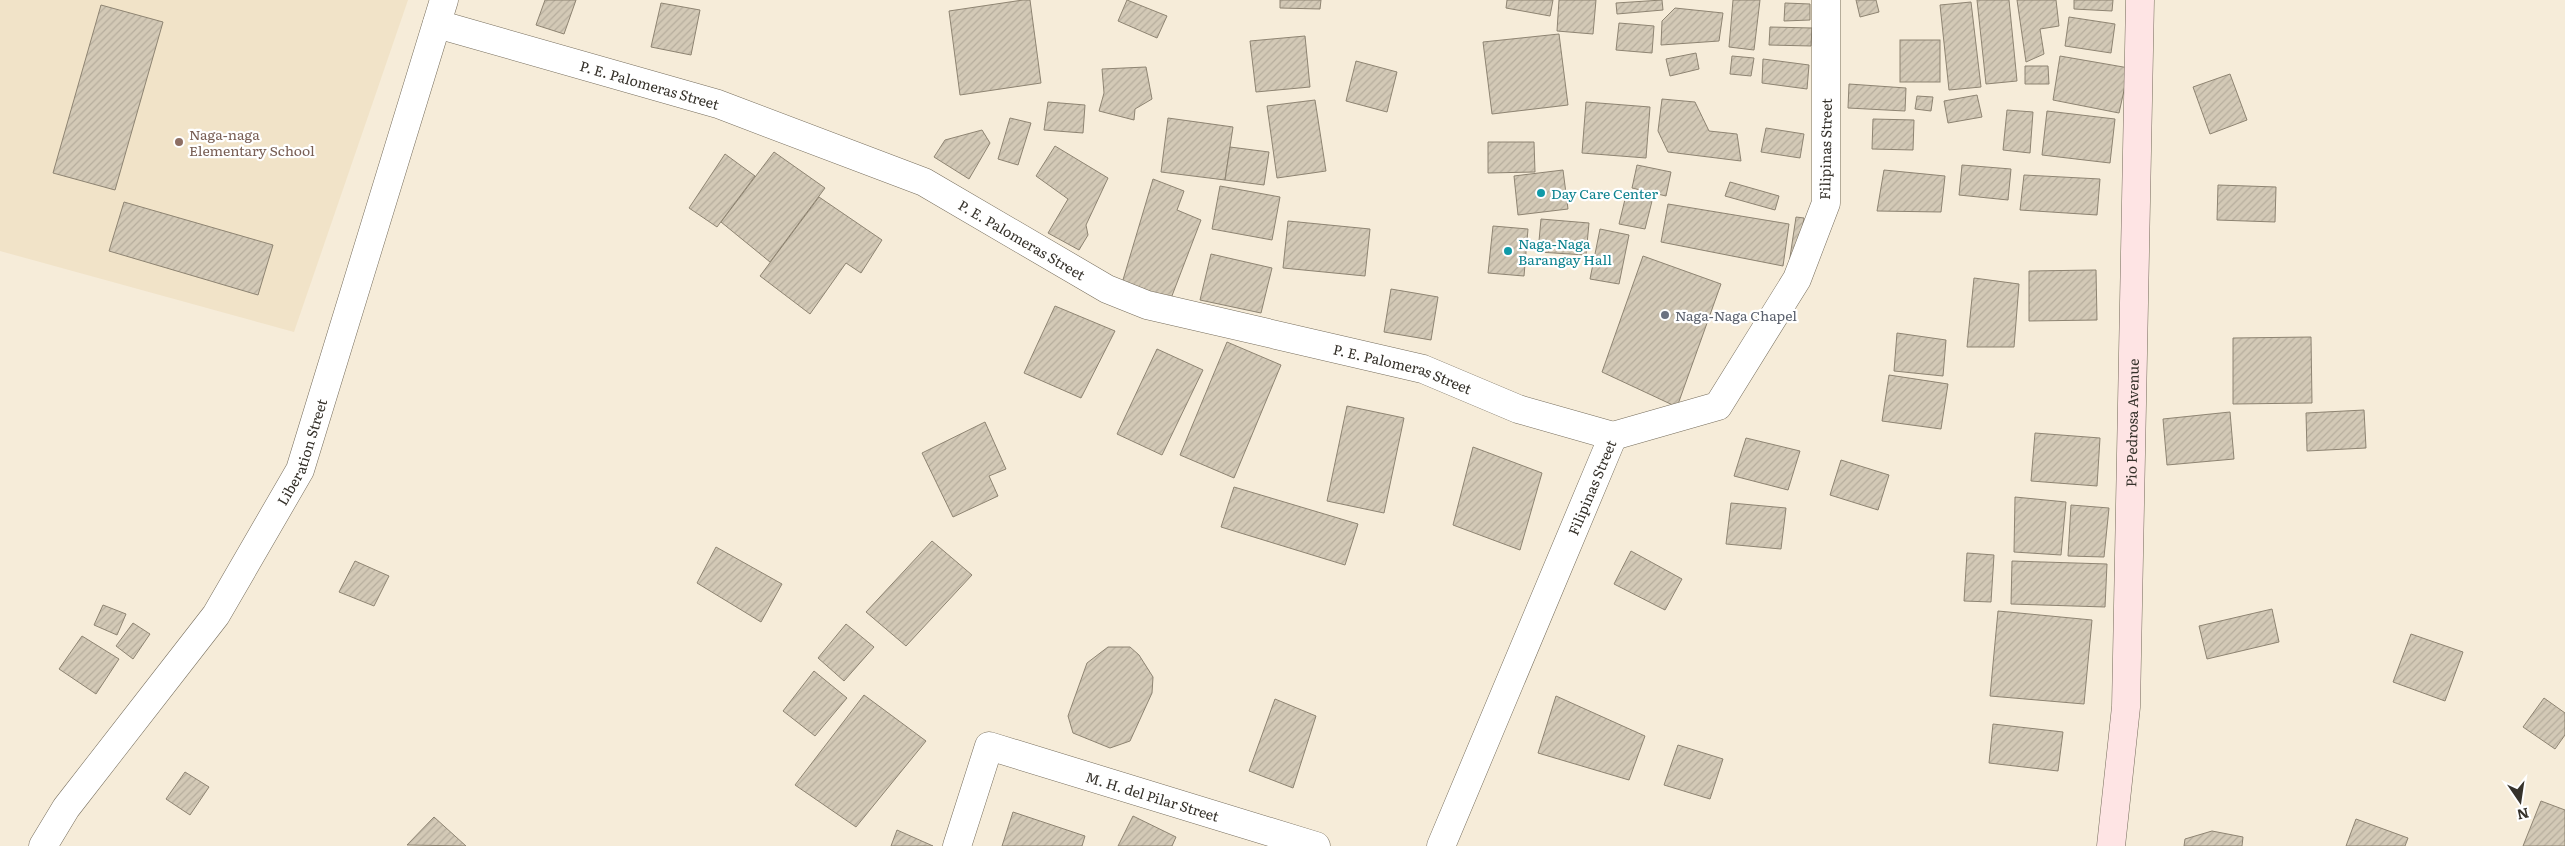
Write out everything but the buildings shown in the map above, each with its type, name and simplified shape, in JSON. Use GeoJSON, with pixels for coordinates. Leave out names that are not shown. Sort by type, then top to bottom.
{"type":"FeatureCollection","features":[{"type":"Feature","properties":{"kind":"main road","name":"Pio Pedrosa Avenue"},"geometry":{"type":"LineString","coordinates":[[2111,846],[2126,707],[2140,0]]}},
{"type":"Feature","properties":{"kind":"street","name":"Filipinas Street"},"geometry":{"type":"LineString","coordinates":[[1441,846],[1613,436],[1718,406],[1797,279],[1826,203],[1826,0]]}},
{"type":"Feature","properties":{"kind":"street","name":"P. E. Palomeras Street"},"geometry":{"type":"LineString","coordinates":[[441,12],[718,104],[924,182],[1107,288],[1147,305],[1423,369],[1518,409],[1613,436]]}},
{"type":"Feature","properties":{"kind":"street","name":"Liberation Street"},"geometry":{"type":"LineString","coordinates":[[43,846],[66,808],[216,615],[300,470],[441,12]]}},
{"type":"Feature","properties":{"kind":"street","name":"M. H. del Pilar Street"},"geometry":{"type":"LineString","coordinates":[[957,846],[989,746],[1316,846]]}},
{"type":"Feature","properties":{"kind":"shaded area","name":"Naga-naga Elementary School"},"geometry":{"type":"Polygon","coordinates":[[[0,0],[408,0],[294,332],[0,251],[0,0]]]}},
{"type":"Feature","properties":{"kind":"place","name":"Naga-naga Elementary School"},"geometry":{"type":"Point","coordinates":[179,142]}},
{"type":"Feature","properties":{"kind":"place","name":"Day Care Center"},"geometry":{"type":"Point","coordinates":[1541,193]}},
{"type":"Feature","properties":{"kind":"place","name":"Naga-Naga Barangay Hall"},"geometry":{"type":"Point","coordinates":[1508,251]}},
{"type":"Feature","properties":{"kind":"place","name":"Naga-Naga Chapel"},"geometry":{"type":"Point","coordinates":[1665,315]}}]}
